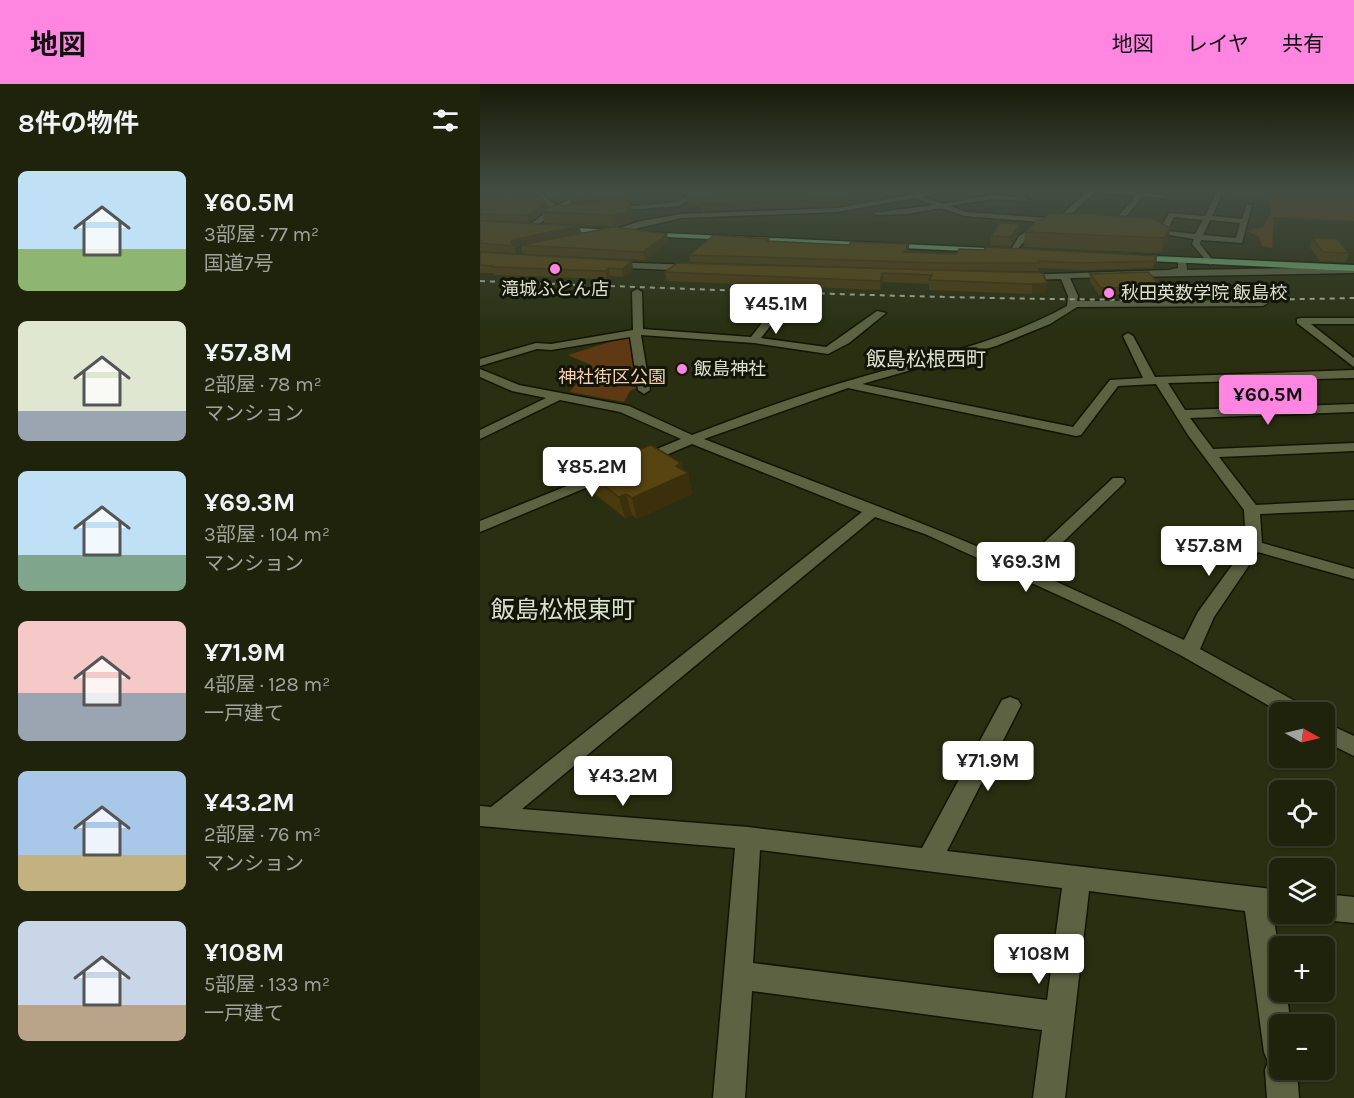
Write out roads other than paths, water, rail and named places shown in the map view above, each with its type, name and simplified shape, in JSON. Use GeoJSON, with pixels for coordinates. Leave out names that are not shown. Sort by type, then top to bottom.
{"type":"FeatureCollection","features":[{"type":"Feature","properties":{"kind":"highway"},"geometry":{"type":"LineString","coordinates":[[725,237],[1025,252]]}},
{"type":"Feature","properties":{"kind":"highway"},"geometry":{"type":"LineString","coordinates":[[1126,257],[1354,269]]}},
{"type":"Feature","properties":{"kind":"street"},"geometry":{"type":"LineString","coordinates":[[578,240],[589,237]]}},
{"type":"Feature","properties":{"kind":"street"},"geometry":{"type":"LineString","coordinates":[[1014,251],[1016,244],[1024,237]]}},
{"type":"Feature","properties":{"kind":"street"},"geometry":{"type":"LineString","coordinates":[[1198,237],[1196,244],[1210,262]]}},
{"type":"Feature","properties":{"kind":"street"},"geometry":{"type":"LineString","coordinates":[[1201,237],[1239,241],[1240,237]]}},
{"type":"Feature","properties":{"kind":"street"},"geometry":{"type":"LineString","coordinates":[[1169,273],[1183,270],[1182,261]]}},
{"type":"Feature","properties":{"kind":"street"},"geometry":{"type":"LineString","coordinates":[[601,264],[703,268]]}},
{"type":"Feature","properties":{"kind":"street"},"geometry":{"type":"LineString","coordinates":[[1009,277],[1354,269]]}},
{"type":"Feature","properties":{"kind":"street"},"geometry":{"type":"LineString","coordinates":[[480,527],[691,439],[848,384],[1018,335],[1057,317],[1072,307],[1073,296],[1065,277]]}},
{"type":"Feature","properties":{"kind":"street"},"geometry":{"type":"LineString","coordinates":[[637,292],[636,351],[644,390]]}},
{"type":"Feature","properties":{"kind":"street"},"geometry":{"type":"LineString","coordinates":[[1073,304],[1263,303]]}},
{"type":"Feature","properties":{"kind":"street"},"geometry":{"type":"LineString","coordinates":[[754,340],[776,312]]}},
{"type":"Feature","properties":{"kind":"street"},"geometry":{"type":"LineString","coordinates":[[480,363],[536,346],[551,347],[638,332],[754,340],[828,351],[881,313]]}},
{"type":"Feature","properties":{"kind":"street"},"geometry":{"type":"LineString","coordinates":[[1354,321],[1301,321],[1354,364]]}},
{"type":"Feature","properties":{"kind":"street"},"geometry":{"type":"LineString","coordinates":[[1128,336],[1155,380],[1252,510],[1254,546],[1205,616],[1189,651]]}},
{"type":"Feature","properties":{"kind":"street"},"geometry":{"type":"LineString","coordinates":[[1331,346],[1354,345]]}},
{"type":"Feature","properties":{"kind":"street"},"geometry":{"type":"LineString","coordinates":[[480,373],[516,388],[624,409],[691,439],[873,511],[932,531],[1126,619],[1189,651],[1278,702]]}},
{"type":"Feature","properties":{"kind":"street"},"geometry":{"type":"LineString","coordinates":[[848,384],[1076,432],[1114,383],[1354,374]]}},
{"type":"Feature","properties":{"kind":"street"},"geometry":{"type":"LineString","coordinates":[[480,435],[559,396]]}},
{"type":"Feature","properties":{"kind":"street"},"geometry":{"type":"LineString","coordinates":[[1181,414],[1354,408]]}},
{"type":"Feature","properties":{"kind":"street"},"geometry":{"type":"LineString","coordinates":[[1209,453],[1354,447]]}},
{"type":"Feature","properties":{"kind":"street"},"geometry":{"type":"LineString","coordinates":[[1022,573],[1118,481]]}},
{"type":"Feature","properties":{"kind":"street"},"geometry":{"type":"LineString","coordinates":[[1252,510],[1354,505]]}},
{"type":"Feature","properties":{"kind":"street"},"geometry":{"type":"LineString","coordinates":[[487,817],[873,511]]}},
{"type":"Feature","properties":{"kind":"street"},"geometry":{"type":"LineString","coordinates":[[1254,546],[1353,574]]}},
{"type":"Feature","properties":{"kind":"street"},"geometry":{"type":"LineString","coordinates":[[929,861],[1010,705]]}},
{"type":"Feature","properties":{"kind":"street"},"geometry":{"type":"LineString","coordinates":[[1335,736],[1354,747]]}},
{"type":"Feature","properties":{"kind":"street"},"geometry":{"type":"LineString","coordinates":[[487,817],[748,838],[1268,902],[1277,1014]]}},
{"type":"Feature","properties":{"kind":"street"},"geometry":{"type":"LineString","coordinates":[[729,1098],[748,838]]}},
{"type":"Feature","properties":{"kind":"street"},"geometry":{"type":"LineString","coordinates":[[1049,1098],[1077,878]]}},
{"type":"Feature","properties":{"kind":"street"},"geometry":{"type":"LineString","coordinates":[[1335,908],[1354,910]]}},
{"type":"Feature","properties":{"kind":"street"},"geometry":{"type":"LineString","coordinates":[[738,975],[1059,1017]]}},
{"type":"Feature","properties":{"kind":"street"},"geometry":{"type":"LineString","coordinates":[[1282,1080],[1283,1098]]}},
{"type":"Feature","properties":{"kind":"railway"},"geometry":{"type":"LineString","coordinates":[[480,281],[1026,299],[1354,298]]}},
{"type":"Feature","properties":{"kind":"place","name":"滝城ふとん店"},"geometry":{"type":"Point","coordinates":[555,269]}},
{"type":"Feature","properties":{"kind":"place","name":"秋田英数学院 飯島校"},"geometry":{"type":"Point","coordinates":[1109,293]}},
{"type":"Feature","properties":{"kind":"place","name":"飯島神社"},"geometry":{"type":"Point","coordinates":[682,369]}},
{"type":"Feature","properties":{"kind":"district","name":"飯島松根西町"},"geometry":{"type":"Point","coordinates":[926,359]}},
{"type":"Feature","properties":{"kind":"district","name":"飯島松根東町"},"geometry":{"type":"Point","coordinates":[563,610]}},
{"type":"Feature","properties":{"kind":"park label","name":"神社街区公園"},"geometry":{"type":"Point","coordinates":[612,377]}}]}
